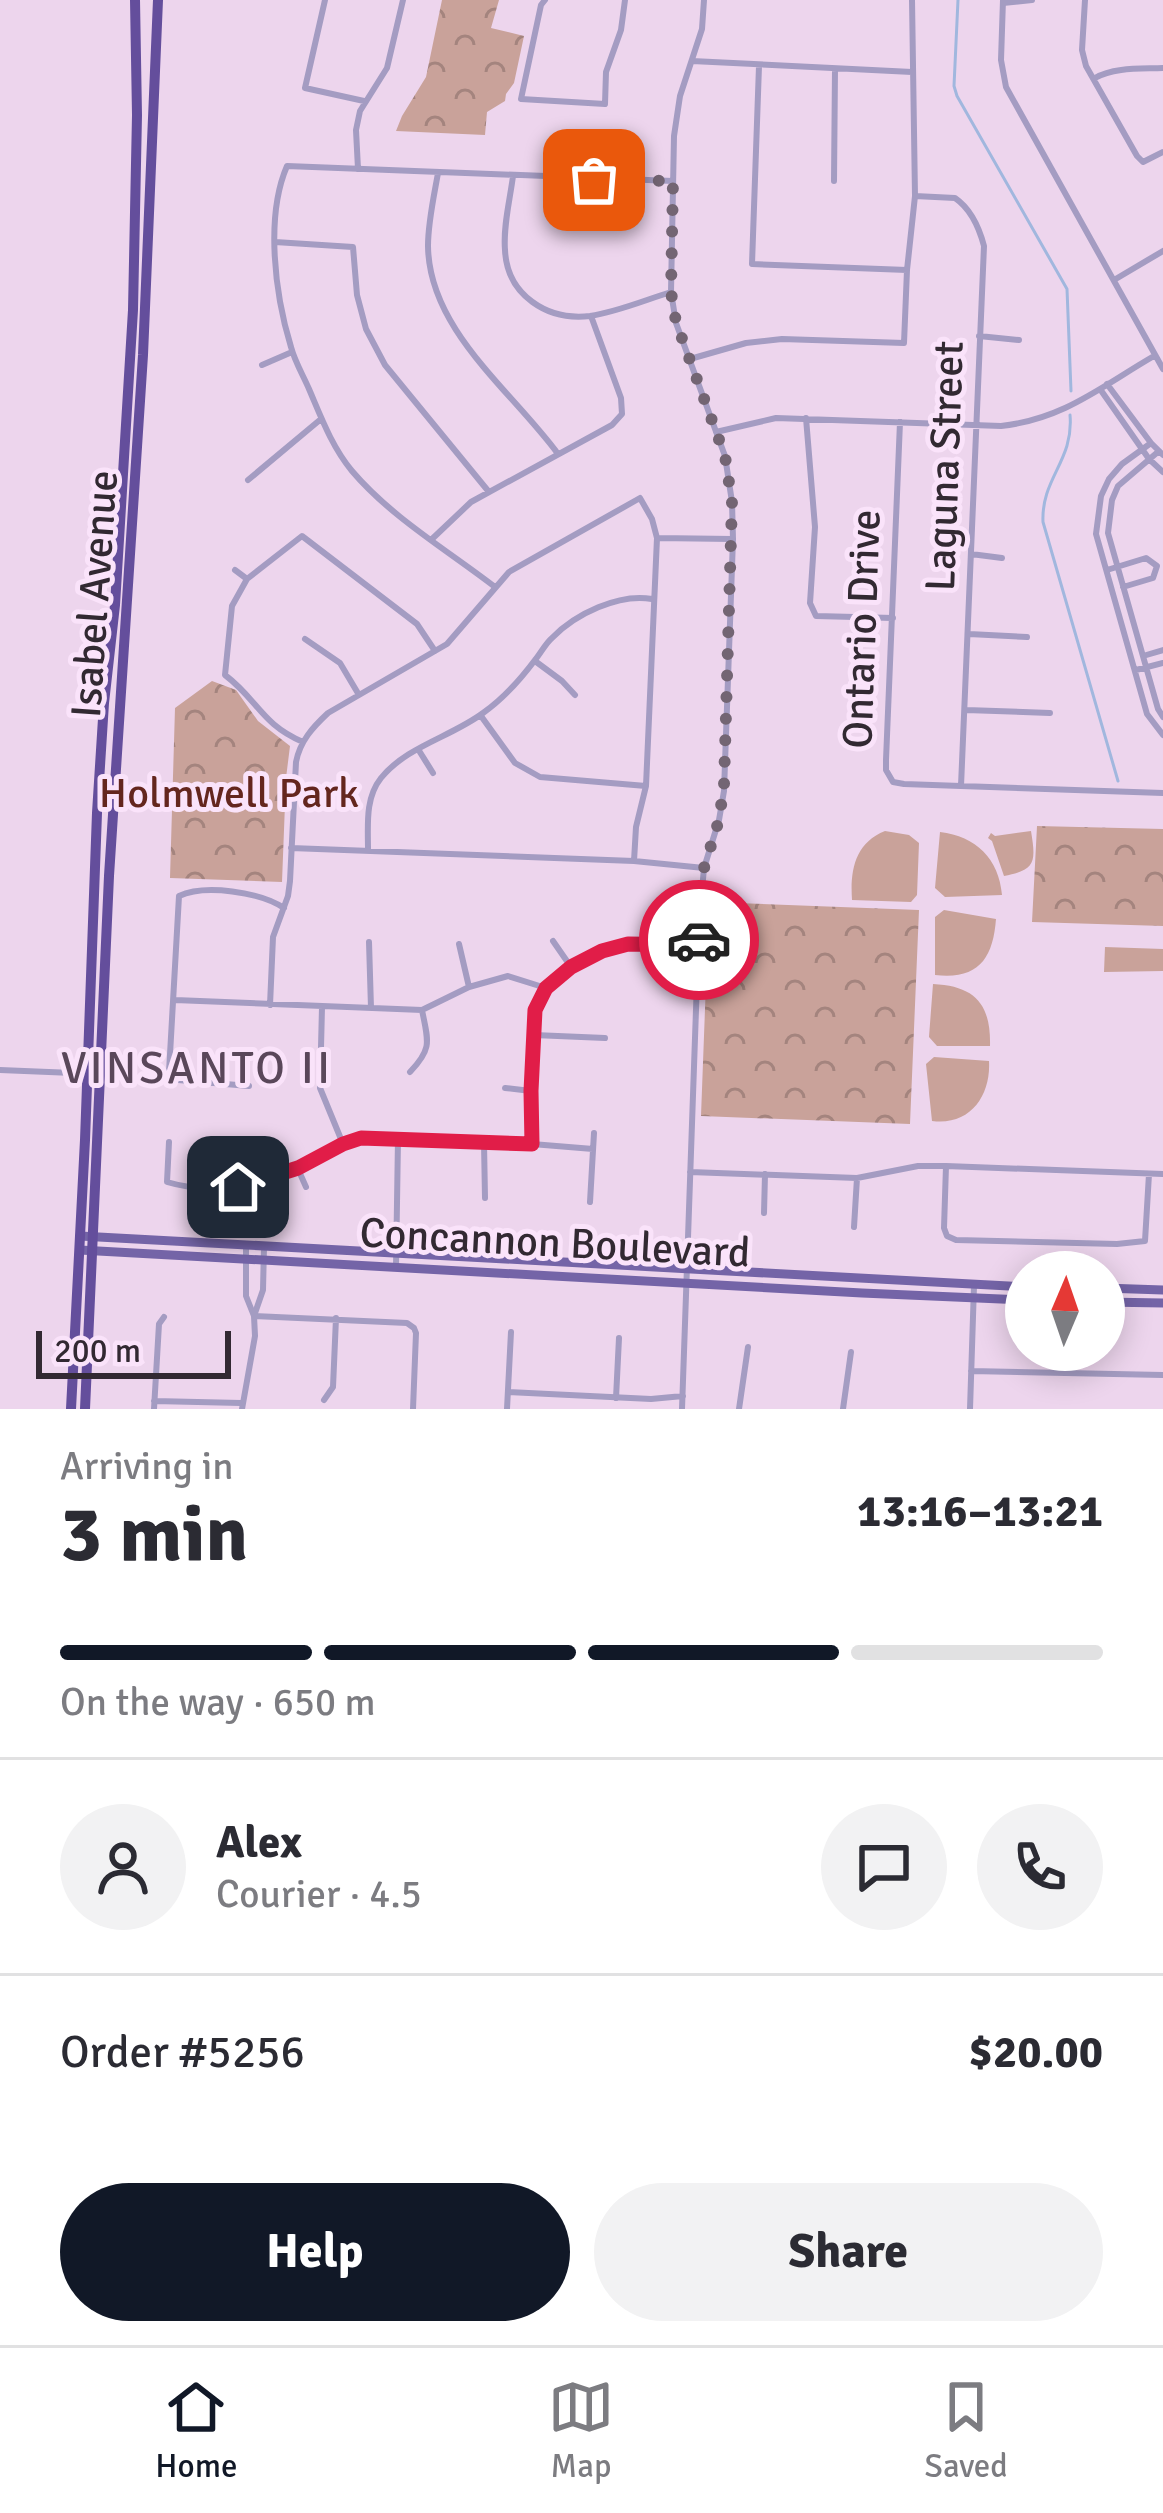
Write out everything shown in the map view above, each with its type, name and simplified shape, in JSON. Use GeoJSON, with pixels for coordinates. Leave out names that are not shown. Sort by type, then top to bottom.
{"type":"FeatureCollection","features":[{"type":"Feature","properties":{"kind":"highway","name":"Isabel Avenue"},"geometry":{"type":"LineString","coordinates":[[85,1409],[97,813],[133,310],[135,0]]}},
{"type":"Feature","properties":{"kind":"highway","name":"Isabel Avenue"},"geometry":{"type":"LineString","coordinates":[[71,1409],[86,1244],[143,355],[158,0]]}},
{"type":"Feature","properties":{"kind":"main road","name":"Concannon Boulevard"},"geometry":{"type":"LineString","coordinates":[[86,1244],[247,1246],[686,1269],[1005,1297]]}},
{"type":"Feature","properties":{"kind":"main road","name":"Concannon Boulevard"},"geometry":{"type":"LineString","coordinates":[[86,1244],[246,1260],[685,1283],[1005,1289]]}},
{"type":"Feature","properties":{"kind":"main road"},"geometry":{"type":"LineString","coordinates":[[1125,1289],[1163,1290]]}},
{"type":"Feature","properties":{"kind":"main road"},"geometry":{"type":"LineString","coordinates":[[1125,1303],[1163,1304]]}},
{"type":"Feature","properties":{"kind":"street"},"geometry":{"type":"LineString","coordinates":[[326,0],[305,88],[364,101]]}},
{"type":"Feature","properties":{"kind":"street"},"geometry":{"type":"LineString","coordinates":[[358,169],[356,130],[364,101],[387,68],[404,0]]}},
{"type":"Feature","properties":{"kind":"street"},"geometry":{"type":"LineString","coordinates":[[545,0],[521,99],[605,104],[607,72],[625,0]]}},
{"type":"Feature","properties":{"kind":"street"},"geometry":{"type":"LineString","coordinates":[[682,1409],[699,945],[704,868],[724,785],[733,539],[729,481],[676,322],[671,292],[674,136],[680,96],[702,29],[704,0]]}},
{"type":"Feature","properties":{"kind":"street"},"geometry":{"type":"LineString","coordinates":[[690,359],[782,339],[904,344],[915,196],[912,0]]}},
{"type":"Feature","properties":{"kind":"street"},"geometry":{"type":"LineString","coordinates":[[1032,0],[1003,1],[1001,60],[1006,87],[1163,369]]}},
{"type":"Feature","properties":{"kind":"street"},"geometry":{"type":"LineString","coordinates":[[1085,0],[1082,50],[1086,66],[1137,156],[1143,162],[1163,152]]}},
{"type":"Feature","properties":{"kind":"street"},"geometry":{"type":"LineString","coordinates":[[692,61],[912,72]]}},
{"type":"Feature","properties":{"kind":"street"},"geometry":{"type":"LineString","coordinates":[[760,66],[752,264],[907,270]]}},
{"type":"Feature","properties":{"kind":"street"},"geometry":{"type":"LineString","coordinates":[[1095,79],[1116,71],[1163,68]]}},
{"type":"Feature","properties":{"kind":"street"},"geometry":{"type":"LineString","coordinates":[[834,181],[835,69]]}},
{"type":"Feature","properties":{"kind":"street"},"geometry":{"type":"LineString","coordinates":[[495,587],[394,512],[350,469],[321,419],[292,352],[281,311],[275,242],[287,166],[673,181]]}},
{"type":"Feature","properties":{"kind":"street"},"geometry":{"type":"LineString","coordinates":[[438,172],[428,244],[436,296],[472,353],[558,454]]}},
{"type":"Feature","properties":{"kind":"street"},"geometry":{"type":"LineString","coordinates":[[513,176],[505,250],[515,285],[535,305],[567,316],[591,316],[671,292]]}},
{"type":"Feature","properties":{"kind":"street"},"geometry":{"type":"LineString","coordinates":[[594,180],[594,227]]}},
{"type":"Feature","properties":{"kind":"street","name":"Laguna Street"},"geometry":{"type":"LineString","coordinates":[[915,196],[955,198],[967,207],[984,246],[962,786]]}},
{"type":"Feature","properties":{"kind":"street"},"geometry":{"type":"LineString","coordinates":[[275,242],[353,247],[366,329],[385,365],[489,492]]}},
{"type":"Feature","properties":{"kind":"street"},"geometry":{"type":"LineString","coordinates":[[1114,280],[1163,251]]}},
{"type":"Feature","properties":{"kind":"street"},"geometry":{"type":"LineString","coordinates":[[432,539],[462,509],[612,425],[623,408],[591,316]]}},
{"type":"Feature","properties":{"kind":"street"},"geometry":{"type":"LineString","coordinates":[[979,336],[1019,340]]}},
{"type":"Feature","properties":{"kind":"street"},"geometry":{"type":"LineString","coordinates":[[262,365],[292,352]]}},
{"type":"Feature","properties":{"kind":"street"},"geometry":{"type":"LineString","coordinates":[[716,432],[776,418],[1001,426],[1046,418],[1154,356]]}},
{"type":"Feature","properties":{"kind":"street"},"geometry":{"type":"LineString","coordinates":[[1103,386],[1161,453],[1118,486],[1108,533],[1163,717]]}},
{"type":"Feature","properties":{"kind":"street"},"geometry":{"type":"LineString","coordinates":[[1103,386],[1142,450],[1163,472]]}},
{"type":"Feature","properties":{"kind":"street"},"geometry":{"type":"LineString","coordinates":[[806,418],[814,527],[810,603],[816,616],[893,618]]}},
{"type":"Feature","properties":{"kind":"street"},"geometry":{"type":"LineString","coordinates":[[248,480],[321,419]]}},
{"type":"Feature","properties":{"kind":"street","name":"Ontario Drive"},"geometry":{"type":"LineString","coordinates":[[900,422],[888,777],[904,784],[1163,793]]}},
{"type":"Feature","properties":{"kind":"street"},"geometry":{"type":"LineString","coordinates":[[1151,443],[1108,479],[1096,534],[1147,714],[1163,735]]}},
{"type":"Feature","properties":{"kind":"street"},"geometry":{"type":"LineString","coordinates":[[270,1005],[273,937],[290,880],[293,780],[303,742],[328,713],[435,652],[495,587],[528,560],[640,498],[657,538],[646,786],[634,861]]}},
{"type":"Feature","properties":{"kind":"street"},"geometry":{"type":"LineString","coordinates":[[303,742],[270,724],[243,688],[225,674],[232,606],[247,579],[302,536],[417,624],[435,652]]}},
{"type":"Feature","properties":{"kind":"street"},"geometry":{"type":"LineString","coordinates":[[657,538],[733,539]]}},
{"type":"Feature","properties":{"kind":"street"},"geometry":{"type":"LineString","coordinates":[[971,554],[1002,558]]}},
{"type":"Feature","properties":{"kind":"street"},"geometry":{"type":"LineString","coordinates":[[1107,570],[1146,558],[1157,566],[1153,578],[1112,590]]}},
{"type":"Feature","properties":{"kind":"street"},"geometry":{"type":"LineString","coordinates":[[235,570],[247,579]]}},
{"type":"Feature","properties":{"kind":"street"},"geometry":{"type":"LineString","coordinates":[[368,850],[372,793],[392,767],[481,716],[569,624],[624,597],[653,600]]}},
{"type":"Feature","properties":{"kind":"street"},"geometry":{"type":"LineString","coordinates":[[969,634],[1028,637]]}},
{"type":"Feature","properties":{"kind":"street"},"geometry":{"type":"LineString","coordinates":[[305,639],[340,664],[359,695]]}},
{"type":"Feature","properties":{"kind":"street"},"geometry":{"type":"LineString","coordinates":[[1132,659],[1163,650]]}},
{"type":"Feature","properties":{"kind":"street"},"geometry":{"type":"LineString","coordinates":[[535,661],[575,695]]}},
{"type":"Feature","properties":{"kind":"street"},"geometry":{"type":"LineString","coordinates":[[1136,670],[1163,663]]}},
{"type":"Feature","properties":{"kind":"street"},"geometry":{"type":"LineString","coordinates":[[966,710],[1050,712]]}},
{"type":"Feature","properties":{"kind":"street"},"geometry":{"type":"LineString","coordinates":[[481,716],[515,764],[540,777],[646,786]]}},
{"type":"Feature","properties":{"kind":"street"},"geometry":{"type":"LineString","coordinates":[[418,749],[433,773]]}},
{"type":"Feature","properties":{"kind":"street"},"geometry":{"type":"LineString","coordinates":[[290,848],[634,861],[704,868]]}},
{"type":"Feature","properties":{"kind":"street"},"geometry":{"type":"LineString","coordinates":[[249,1086],[182,1081],[169,1072],[179,896],[194,890],[258,895],[284,908]]}},
{"type":"Feature","properties":{"kind":"street"},"geometry":{"type":"LineString","coordinates":[[553,941],[571,967]]}},
{"type":"Feature","properties":{"kind":"street"},"geometry":{"type":"LineString","coordinates":[[369,942],[371,1008]]}},
{"type":"Feature","properties":{"kind":"street"},"geometry":{"type":"LineString","coordinates":[[459,944],[469,987]]}},
{"type":"Feature","properties":{"kind":"street"},"geometry":{"type":"LineString","coordinates":[[532,1144],[535,1010],[546,988],[571,967],[602,951],[628,944],[699,945]]}},
{"type":"Feature","properties":{"kind":"street"},"geometry":{"type":"LineString","coordinates":[[175,1000],[422,1010],[469,987],[508,976],[546,988]]}},
{"type":"Feature","properties":{"kind":"street"},"geometry":{"type":"LineString","coordinates":[[322,1006],[320,1088],[343,1144]]}},
{"type":"Feature","properties":{"kind":"street"},"geometry":{"type":"LineString","coordinates":[[410,1072],[424,1058],[428,1040],[422,1010]]}},
{"type":"Feature","properties":{"kind":"street"},"geometry":{"type":"LineString","coordinates":[[534,1035],[604,1038]]}},
{"type":"Feature","properties":{"kind":"street"},"geometry":{"type":"LineString","coordinates":[[0,1070],[74,1072]]}},
{"type":"Feature","properties":{"kind":"street"},"geometry":{"type":"LineString","coordinates":[[505,1088],[531,1091]]}},
{"type":"Feature","properties":{"kind":"street"},"geometry":{"type":"LineString","coordinates":[[590,1202],[594,1133]]}},
{"type":"Feature","properties":{"kind":"street"},"geometry":{"type":"LineString","coordinates":[[169,1142],[167,1182],[215,1187],[251,1184],[361,1138],[592,1149]]}},
{"type":"Feature","properties":{"kind":"street"},"geometry":{"type":"LineString","coordinates":[[396,1267],[398,1139]]}},
{"type":"Feature","properties":{"kind":"street"},"geometry":{"type":"LineString","coordinates":[[484,1142],[485,1198]]}},
{"type":"Feature","properties":{"kind":"street"},"geometry":{"type":"LineString","coordinates":[[690,1172],[857,1178],[918,1166],[946,1166],[1163,1174]]}},
{"type":"Feature","properties":{"kind":"street"},"geometry":{"type":"LineString","coordinates":[[946,1166],[944,1228],[946,1236],[956,1240],[1144,1241],[1149,1174]]}},
{"type":"Feature","properties":{"kind":"street"},"geometry":{"type":"LineString","coordinates":[[298,1168],[306,1187]]}},
{"type":"Feature","properties":{"kind":"street"},"geometry":{"type":"LineString","coordinates":[[248,1170],[251,1184]]}},
{"type":"Feature","properties":{"kind":"street"},"geometry":{"type":"LineString","coordinates":[[764,1214],[765,1174]]}},
{"type":"Feature","properties":{"kind":"street"},"geometry":{"type":"LineString","coordinates":[[854,1227],[857,1178]]}},
{"type":"Feature","properties":{"kind":"street"},"geometry":{"type":"LineString","coordinates":[[247,1246],[246,1296],[254,1316]]}},
{"type":"Feature","properties":{"kind":"street"},"geometry":{"type":"LineString","coordinates":[[164,1317],[159,1324],[154,1405],[242,1406],[254,1354],[264,1247]]}},
{"type":"Feature","properties":{"kind":"street"},"geometry":{"type":"LineString","coordinates":[[970,1409],[974,1292]]}},
{"type":"Feature","properties":{"kind":"street"},"geometry":{"type":"LineString","coordinates":[[254,1316],[402,1322],[414,1328],[413,1409]]}},
{"type":"Feature","properties":{"kind":"street"},"geometry":{"type":"LineString","coordinates":[[324,1400],[333,1388],[336,1318]]}},
{"type":"Feature","properties":{"kind":"street"},"geometry":{"type":"LineString","coordinates":[[507,1409],[511,1332]]}},
{"type":"Feature","properties":{"kind":"street"},"geometry":{"type":"LineString","coordinates":[[616,1398],[619,1338]]}},
{"type":"Feature","properties":{"kind":"street"},"geometry":{"type":"LineString","coordinates":[[739,1409],[748,1346]]}},
{"type":"Feature","properties":{"kind":"street"},"geometry":{"type":"LineString","coordinates":[[843,1409],[851,1352]]}},
{"type":"Feature","properties":{"kind":"street"},"geometry":{"type":"LineString","coordinates":[[971,1371],[1163,1375]]}},
{"type":"Feature","properties":{"kind":"street"},"geometry":{"type":"LineString","coordinates":[[508,1392],[651,1399],[682,1396]]}},
{"type":"Feature","properties":{"kind":"green space"},"geometry":{"type":"Polygon","coordinates":[[[442,0],[499,0],[491,28],[524,36],[514,83],[505,101],[487,112],[485,135],[396,131],[426,77],[442,0]]]}},
{"type":"Feature","properties":{"kind":"green space","name":"Holmwell Park"},"geometry":{"type":"Polygon","coordinates":[[[212,681],[236,690],[258,721],[290,746],[282,882],[170,878],[175,708],[212,681]]]}},
{"type":"Feature","properties":{"kind":"green space"},"geometry":{"type":"Polygon","coordinates":[[[1037,826],[1163,829],[1163,926],[1032,922],[1037,826]]]}},
{"type":"Feature","properties":{"kind":"green space"},"geometry":{"type":"Polygon","coordinates":[[[885,831],[909,835],[919,843],[917,895],[911,902],[852,900],[856,859],[867,843],[885,831]]]}},
{"type":"Feature","properties":{"kind":"green space"},"geometry":{"type":"Polygon","coordinates":[[[1031,831],[1031,863],[1004,876],[988,838],[991,833],[1031,831]]]}},
{"type":"Feature","properties":{"kind":"green space"},"geometry":{"type":"Polygon","coordinates":[[[940,832],[975,844],[991,860],[1002,895],[945,897],[935,888],[940,832]]]}},
{"type":"Feature","properties":{"kind":"green space"},"geometry":{"type":"Polygon","coordinates":[[[709,902],[919,910],[910,1124],[701,1116],[709,902]]]}},
{"type":"Feature","properties":{"kind":"green space"},"geometry":{"type":"Polygon","coordinates":[[[944,910],[996,919],[987,956],[962,974],[935,975],[935,917],[944,910]]]}},
{"type":"Feature","properties":{"kind":"green space"},"geometry":{"type":"Polygon","coordinates":[[[1105,947],[1163,949],[1163,971],[1104,972],[1105,947]]]}},
{"type":"Feature","properties":{"kind":"green space"},"geometry":{"type":"Polygon","coordinates":[[[933,984],[960,989],[978,1000],[988,1019],[990,1046],[937,1046],[929,1037],[933,984]]]}},
{"type":"Feature","properties":{"kind":"green space"},"geometry":{"type":"Polygon","coordinates":[[[934,1057],[989,1061],[982,1097],[957,1119],[932,1121],[926,1064],[934,1057]]]}},
{"type":"Feature","properties":{"kind":"waterway"},"geometry":{"type":"LineString","coordinates":[[958,0],[954,86],[1067,289],[1071,391]]}},
{"type":"Feature","properties":{"kind":"waterway"},"geometry":{"type":"LineString","coordinates":[[1070,415],[1067,445],[1047,493],[1043,522],[1118,781]]}},
{"type":"Feature","properties":{"kind":"way so far"},"geometry":{"type":"LineString","coordinates":[[594,180],[673,181],[671,292],[676,322],[725,456],[732,502],[723,804],[704,868],[699,940]]}},
{"type":"Feature","properties":{"kind":"district","name":"VINSANTO II"},"geometry":{"type":"Point","coordinates":[197,1068]}},
{"type":"Feature","properties":{"kind":"route"},"geometry":{"type":"LineString","coordinates":[[238,1187],[298,1168],[361,1138],[532,1144],[535,1010],[546,988],[571,967],[602,951],[628,944],[699,945],[699,940]]}}]}
